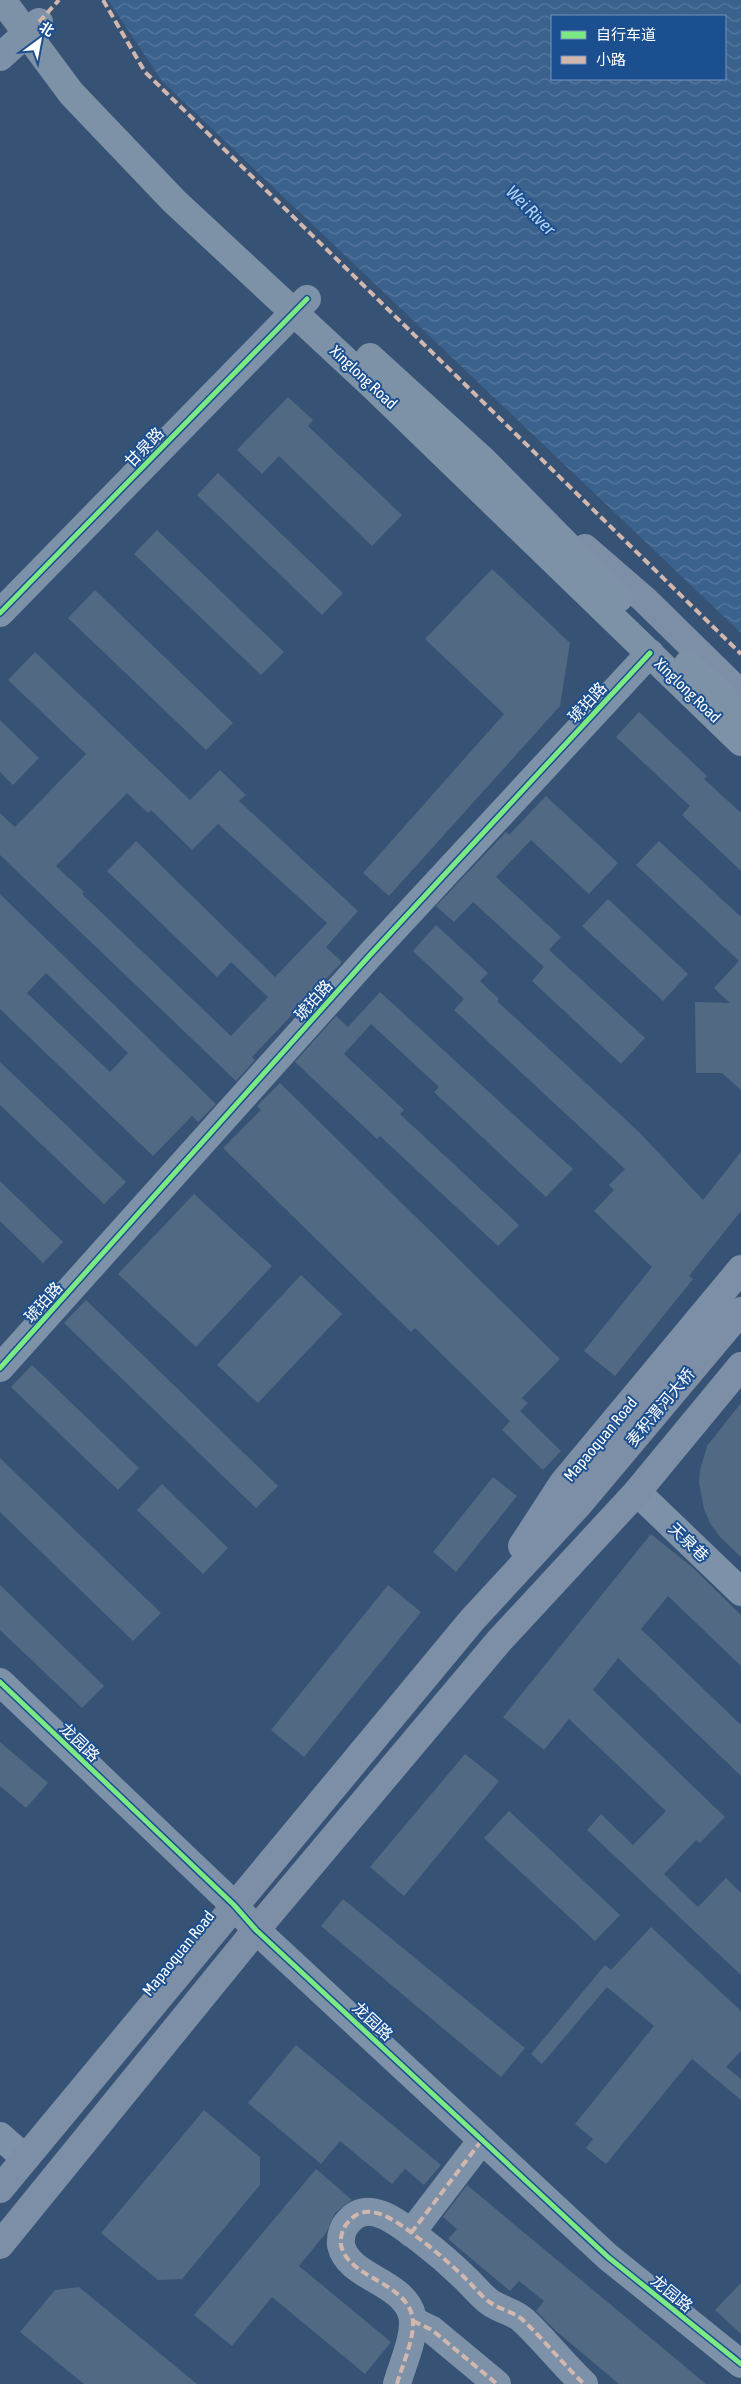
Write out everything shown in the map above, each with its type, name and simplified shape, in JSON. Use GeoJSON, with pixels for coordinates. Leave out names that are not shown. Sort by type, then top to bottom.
{"type":"FeatureCollection","features":[{"type":"Feature","properties":{"kind":"highway","name":"Xinglong Road"},"geometry":{"type":"LineString","coordinates":[[2,0],[33,27]]}},
{"type":"Feature","properties":{"kind":"highway","name":"Xinglong Road"},"geometry":{"type":"LineString","coordinates":[[23,0],[33,27],[71,94],[174,201],[483,460],[633,612],[741,715]]}},
{"type":"Feature","properties":{"kind":"highway","name":"Xinglong Road"},"geometry":{"type":"LineString","coordinates":[[300,306],[372,385],[741,742]]}},
{"type":"Feature","properties":{"kind":"main road"},"geometry":{"type":"LineString","coordinates":[[483,460],[645,600],[741,694]]}},
{"type":"Feature","properties":{"kind":"main road","name":"Mapaoquan Road"},"geometry":{"type":"LineString","coordinates":[[472,1620],[564,1483],[741,1269]]}},
{"type":"Feature","properties":{"kind":"main road","name":"麦积渭河大桥"},"geometry":{"type":"LineString","coordinates":[[584,1510],[741,1311]]}},
{"type":"Feature","properties":{"kind":"main road","name":"麦积渭河大桥"},"geometry":{"type":"LineString","coordinates":[[584,1510],[741,1331]]}},
{"type":"Feature","properties":{"kind":"main road"},"geometry":{"type":"LineString","coordinates":[[0,2244],[256,1930],[499,1641],[637,1492],[741,1366]]}},
{"type":"Feature","properties":{"kind":"main road"},"geometry":{"type":"LineString","coordinates":[[499,1641],[584,1510]]}},
{"type":"Feature","properties":{"kind":"main road","name":"Mapaoquan Road"},"geometry":{"type":"LineString","coordinates":[[0,2189],[472,1620],[584,1510]]}},
{"type":"Feature","properties":{"kind":"street"},"geometry":{"type":"LineString","coordinates":[[0,58],[33,27]]}},
{"type":"Feature","properties":{"kind":"street","name":"甘泉路"},"geometry":{"type":"LineString","coordinates":[[0,612],[300,306]]}},
{"type":"Feature","properties":{"kind":"street","name":"琥珀路"},"geometry":{"type":"LineString","coordinates":[[0,1368],[370,955],[650,653]]}},
{"type":"Feature","properties":{"kind":"street","name":"天泉巷"},"geometry":{"type":"LineString","coordinates":[[637,1492],[741,1592]]}},
{"type":"Feature","properties":{"kind":"street","name":"龙园路"},"geometry":{"type":"LineString","coordinates":[[0,1682],[234,1905],[256,1930],[608,2257],[741,2364]]}},
{"type":"Feature","properties":{"kind":"street"},"geometry":{"type":"LineString","coordinates":[[0,2136],[25,2158]]}},
{"type":"Feature","properties":{"kind":"street"},"geometry":{"type":"LineString","coordinates":[[411,2233],[482,2140]]}},
{"type":"Feature","properties":{"kind":"street"},"geometry":{"type":"LineString","coordinates":[[397,2384],[412,2337],[413,2321],[411,2313],[402,2298],[347,2259],[341,2244],[341,2236],[348,2222],[354,2216],[369,2211],[377,2212],[411,2233],[452,2266],[490,2303],[523,2319],[558,2359],[584,2384]]}},
{"type":"Feature","properties":{"kind":"street"},"geometry":{"type":"LineString","coordinates":[[413,2321],[432,2330],[497,2384]]}},
{"type":"Feature","properties":{"kind":"water","name":"Wei River"},"geometry":{"type":"Polygon","coordinates":[[[108,0],[741,0],[741,633],[162,81],[108,0]]]}},
{"type":"Feature","properties":{"kind":"building"},"geometry":{"type":"Polygon","coordinates":[[[288,397],[313,420],[308,426],[402,515],[372,546],[279,456],[262,474],[237,450],[288,397]]]}},
{"type":"Feature","properties":{"kind":"building"},"geometry":{"type":"Polygon","coordinates":[[[218,473],[343,593],[322,615],[197,495],[218,473]]]}},
{"type":"Feature","properties":{"kind":"building"},"geometry":{"type":"Polygon","coordinates":[[[157,530],[284,652],[261,675],[134,554],[157,530]]]}},
{"type":"Feature","properties":{"kind":"building"},"geometry":{"type":"Polygon","coordinates":[[[492,569],[570,643],[560,706],[389,896],[363,873],[504,714],[425,639],[492,569]]]}},
{"type":"Feature","properties":{"kind":"building"},"geometry":{"type":"Polygon","coordinates":[[[95,590],[233,723],[206,750],[68,618],[95,590]]]}},
{"type":"Feature","properties":{"kind":"building"},"geometry":{"type":"Polygon","coordinates":[[[35,652],[190,800],[220,770],[246,795],[239,801],[358,911],[326,947],[342,962],[252,1057],[255,1060],[236,1081],[0,855],[0,813],[15,827],[86,754],[8,680],[35,652]],[[127,793],[56,866],[84,892],[82,894],[231,1036],[268,997],[231,962],[217,977],[107,871],[136,841],[275,977],[327,923],[218,824],[192,850],[151,810],[148,813],[127,793]]]}},
{"type":"Feature","properties":{"kind":"building"},"geometry":{"type":"Polygon","coordinates":[[[639,712],[707,776],[704,779],[741,813],[741,871],[682,815],[690,806],[616,737],[639,712]]]}},
{"type":"Feature","properties":{"kind":"building"},"geometry":{"type":"Polygon","coordinates":[[[0,720],[39,758],[13,785],[0,772],[0,720]]]}},
{"type":"Feature","properties":{"kind":"building"},"geometry":{"type":"Polygon","coordinates":[[[546,796],[618,863],[589,894],[531,840],[496,877],[561,937],[549,950],[645,1038],[621,1064],[532,981],[544,967],[473,902],[454,922],[436,906],[506,832],[509,835],[546,796]]]}},
{"type":"Feature","properties":{"kind":"building"},"geometry":{"type":"Polygon","coordinates":[[[659,841],[741,917],[741,1090],[722,1073],[696,1073],[695,1002],[730,1003],[714,988],[739,961],[636,865],[659,841]]]}},
{"type":"Feature","properties":{"kind":"building"},"geometry":{"type":"Polygon","coordinates":[[[0,894],[216,1104],[198,1122],[192,1116],[153,1156],[0,1009],[0,894]],[[46,973],[27,993],[110,1072],[128,1053],[46,973]]]}},
{"type":"Feature","properties":{"kind":"building"},"geometry":{"type":"Polygon","coordinates":[[[608,899],[688,974],[663,1001],[582,926],[608,899]]]}},
{"type":"Feature","properties":{"kind":"building"},"geometry":{"type":"Polygon","coordinates":[[[436,925],[488,973],[480,981],[499,999],[497,1001],[638,1131],[703,1200],[741,1152],[741,1211],[689,1276],[693,1279],[615,1376],[584,1351],[652,1267],[594,1211],[614,1190],[609,1185],[625,1169],[454,1010],[464,999],[413,951],[436,925]]]}},
{"type":"Feature","properties":{"kind":"building"},"geometry":{"type":"Polygon","coordinates":[[[380,992],[573,1169],[546,1197],[434,1092],[439,1087],[371,1024],[344,1054],[404,1110],[400,1114],[519,1225],[498,1246],[380,1136],[377,1139],[295,1062],[336,1016],[348,1027],[380,992]]]}},
{"type":"Feature","properties":{"kind":"building"},"geometry":{"type":"Polygon","coordinates":[[[0,1062],[126,1182],[104,1204],[0,1105],[0,1062]]]}},
{"type":"Feature","properties":{"kind":"building"},"geometry":{"type":"Polygon","coordinates":[[[280,1083],[560,1359],[522,1398],[528,1403],[520,1411],[561,1451],[543,1470],[502,1430],[510,1421],[415,1328],[411,1332],[223,1148],[261,1110],[257,1106],[280,1083]]]}},
{"type":"Feature","properties":{"kind":"building"},"geometry":{"type":"Polygon","coordinates":[[[0,1181],[63,1242],[43,1263],[0,1221],[0,1181]]]}},
{"type":"Feature","properties":{"kind":"building"},"geometry":{"type":"Polygon","coordinates":[[[194,1194],[272,1266],[196,1347],[118,1274],[194,1194]]]}},
{"type":"Feature","properties":{"kind":"building"},"geometry":{"type":"Polygon","coordinates":[[[301,1275],[342,1314],[258,1403],[217,1365],[301,1275]]]}},
{"type":"Feature","properties":{"kind":"building"},"geometry":{"type":"Polygon","coordinates":[[[86,1300],[278,1486],[256,1508],[64,1323],[86,1300]]]}},
{"type":"Feature","properties":{"kind":"building"},"geometry":{"type":"Polygon","coordinates":[[[32,1365],[139,1468],[118,1490],[11,1387],[32,1365]]]}},
{"type":"Feature","properties":{"kind":"building"},"geometry":{"type":"Polygon","coordinates":[[[741,1403],[741,1557],[719,1536],[710,1523],[704,1509],[699,1483],[700,1470],[707,1446],[741,1403]]]}},
{"type":"Feature","properties":{"kind":"building"},"geometry":{"type":"Polygon","coordinates":[[[0,1458],[161,1613],[133,1641],[0,1512],[0,1458]]]}},
{"type":"Feature","properties":{"kind":"building"},"geometry":{"type":"Polygon","coordinates":[[[493,1477],[517,1496],[456,1572],[433,1552],[493,1477]]]}},
{"type":"Feature","properties":{"kind":"building"},"geometry":{"type":"Polygon","coordinates":[[[162,1484],[228,1548],[203,1574],[137,1510],[162,1484]]]}},
{"type":"Feature","properties":{"kind":"building"},"geometry":{"type":"Polygon","coordinates":[[[651,1534],[692,1567],[741,1615],[741,1666],[668,1596],[641,1629],[741,1725],[741,1776],[618,1658],[593,1690],[725,1817],[700,1843],[696,1840],[664,1874],[698,1907],[726,1878],[741,1893],[741,1975],[587,1830],[601,1814],[633,1845],[666,1811],[569,1719],[544,1750],[503,1717],[651,1534]]]}},
{"type":"Feature","properties":{"kind":"building"},"geometry":{"type":"Polygon","coordinates":[[[0,1585],[104,1686],[82,1708],[0,1630],[0,1585]]]}},
{"type":"Feature","properties":{"kind":"building"},"geometry":{"type":"Polygon","coordinates":[[[388,1585],[421,1612],[304,1757],[271,1730],[388,1585]]]}},
{"type":"Feature","properties":{"kind":"building"},"geometry":{"type":"Polygon","coordinates":[[[0,1742],[48,1783],[26,1808],[0,1786],[0,1742]]]}},
{"type":"Feature","properties":{"kind":"building"},"geometry":{"type":"Polygon","coordinates":[[[465,1754],[499,1781],[404,1896],[370,1867],[465,1754]]]}},
{"type":"Feature","properties":{"kind":"building"},"geometry":{"type":"Polygon","coordinates":[[[509,1811],[620,1915],[595,1941],[484,1838],[509,1811]]]}},
{"type":"Feature","properties":{"kind":"building"},"geometry":{"type":"Polygon","coordinates":[[[343,1899],[525,2048],[501,2077],[321,1926],[343,1899]]]}},
{"type":"Feature","properties":{"kind":"building"},"geometry":{"type":"Polygon","coordinates":[[[651,1927],[741,2011],[741,2051],[726,2067],[741,2079],[741,2100],[692,2059],[606,2164],[586,2148],[593,2139],[575,2124],[654,2026],[607,1987],[542,2064],[531,2054],[605,1965],[611,1970],[651,1927]]]}},
{"type":"Feature","properties":{"kind":"building"},"geometry":{"type":"Polygon","coordinates":[[[296,2045],[441,2165],[424,2185],[405,2169],[392,2184],[340,2141],[321,2164],[248,2103],[296,2045]]]}},
{"type":"Feature","properties":{"kind":"building"},"geometry":{"type":"Polygon","coordinates":[[[204,2110],[260,2157],[260,2185],[182,2279],[158,2280],[101,2233],[204,2110]]]}},
{"type":"Feature","properties":{"kind":"building"},"geometry":{"type":"Polygon","coordinates":[[[316,2169],[352,2200],[335,2213],[326,2233],[299,2266],[391,2342],[365,2374],[272,2297],[232,2346],[194,2315],[316,2169]]]}},
{"type":"Feature","properties":{"kind":"building"},"geometry":{"type":"Polygon","coordinates":[[[467,2185],[706,2384],[619,2384],[556,2331],[536,2311],[544,2301],[519,2281],[510,2291],[448,2239],[457,2229],[443,2217],[467,2185]]]}},
{"type":"Feature","properties":{"kind":"building"},"geometry":{"type":"Polygon","coordinates":[[[741,2283],[741,2334],[715,2310],[741,2283]]]}},
{"type":"Feature","properties":{"kind":"building"},"geometry":{"type":"Polygon","coordinates":[[[79,2287],[197,2384],[84,2384],[20,2332],[55,2290],[79,2287]]]}},
{"type":"Feature","properties":{"kind":"marked path"},"geometry":{"type":"LineString","coordinates":[[39,22],[59,0]]}},
{"type":"Feature","properties":{"kind":"marked path"},"geometry":{"type":"LineString","coordinates":[[103,0],[145,72],[741,654]]}},
{"type":"Feature","properties":{"kind":"marked path"},"geometry":{"type":"LineString","coordinates":[[411,2233],[482,2140]]}},
{"type":"Feature","properties":{"kind":"marked path"},"geometry":{"type":"LineString","coordinates":[[397,2384],[411,2340],[412,2315],[407,2304],[398,2294],[354,2265],[346,2256],[341,2245],[342,2235],[347,2223],[357,2214],[366,2212],[386,2216],[405,2228],[446,2260],[488,2301],[520,2318],[584,2384]]}},
{"type":"Feature","properties":{"kind":"marked path"},"geometry":{"type":"LineString","coordinates":[[413,2321],[432,2330],[497,2384]]}},
{"type":"Feature","properties":{"kind":"cycle path"},"geometry":{"type":"LineString","coordinates":[[0,613],[307,299]]}},
{"type":"Feature","properties":{"kind":"cycle path"},"geometry":{"type":"LineString","coordinates":[[0,1368],[370,955],[650,653]]}},
{"type":"Feature","properties":{"kind":"cycle path"},"geometry":{"type":"LineString","coordinates":[[0,1682],[234,1905],[256,1930],[608,2257],[741,2364]]}}]}
